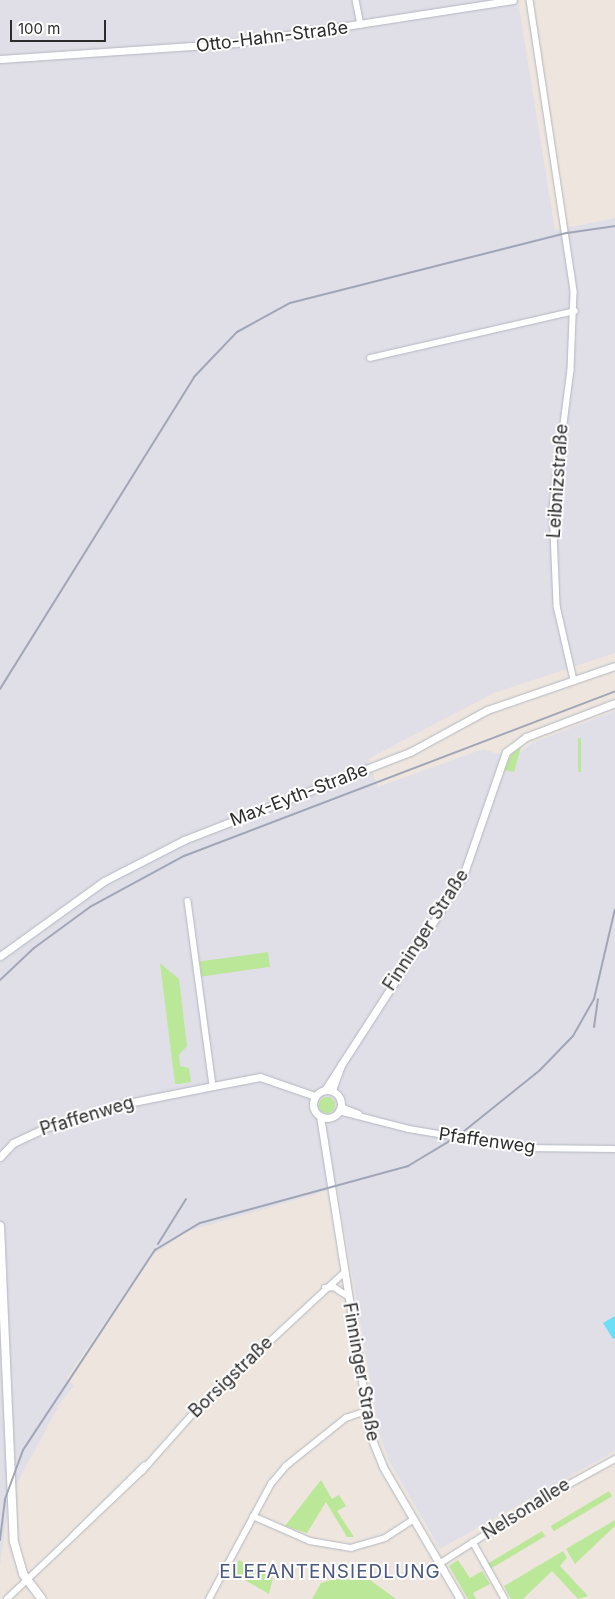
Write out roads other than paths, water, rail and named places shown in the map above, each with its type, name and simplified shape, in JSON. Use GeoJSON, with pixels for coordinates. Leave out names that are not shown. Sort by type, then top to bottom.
{"type":"FeatureCollection","features":[{"type":"Feature","properties":{"kind":"main road"},"geometry":{"type":"LineString","coordinates":[[0,1226],[12,1529],[26,1581],[42,1599]]}},
{"type":"Feature","properties":{"kind":"street"},"geometry":{"type":"LineString","coordinates":[[356,0],[361,25]]}},
{"type":"Feature","properties":{"kind":"street","name":"Otto-Hahn-Straße"},"geometry":{"type":"LineString","coordinates":[[0,59],[193,47],[361,25],[513,0]]}},
{"type":"Feature","properties":{"kind":"street","name":"Leibnizstraße"},"geometry":{"type":"LineString","coordinates":[[530,0],[575,312],[553,509],[557,606],[574,680]]}},
{"type":"Feature","properties":{"kind":"street"},"geometry":{"type":"LineString","coordinates":[[370,358],[575,312]]}},
{"type":"Feature","properties":{"kind":"street","name":"Max-Eyth-Straße"},"geometry":{"type":"LineString","coordinates":[[0,956],[98,885],[160,851],[410,752],[487,710],[615,666]]}},
{"type":"Feature","properties":{"kind":"street","name":"Finninger Straße"},"geometry":{"type":"LineString","coordinates":[[460,1599],[378,1458],[366,1411],[324,1154],[322,1117],[314,1098],[329,1090],[344,1056],[463,876],[479,840],[499,764],[515,743],[615,703]]}},
{"type":"Feature","properties":{"kind":"street"},"geometry":{"type":"LineString","coordinates":[[188,901],[213,1086]]}},
{"type":"Feature","properties":{"kind":"street","name":"Pfaffenweg"},"geometry":{"type":"LineString","coordinates":[[0,1158],[13,1143],[45,1128],[122,1104],[260,1077],[314,1098]]}},
{"type":"Feature","properties":{"kind":"street"},"geometry":{"type":"LineString","coordinates":[[322,1117],[340,1109],[329,1090]]}},
{"type":"Feature","properties":{"kind":"street","name":"Pfaffenweg"},"geometry":{"type":"LineString","coordinates":[[340,1109],[409,1129],[523,1148],[615,1149]]}},
{"type":"Feature","properties":{"kind":"street","name":"Borsigstraße"},"geometry":{"type":"LineString","coordinates":[[7,1599],[144,1466],[198,1408],[322,1291],[344,1273]]}},
{"type":"Feature","properties":{"kind":"street"},"geometry":{"type":"LineString","coordinates":[[322,1291],[332,1287],[348,1296]]}},
{"type":"Feature","properties":{"kind":"street"},"geometry":{"type":"LineString","coordinates":[[210,1599],[253,1516],[286,1466],[346,1418],[366,1411]]}},
{"type":"Feature","properties":{"kind":"street","name":"Nelsonallee"},"geometry":{"type":"LineString","coordinates":[[439,1564],[472,1542],[615,1460]]}},
{"type":"Feature","properties":{"kind":"street"},"geometry":{"type":"LineString","coordinates":[[253,1516],[310,1541],[351,1548],[385,1538],[413,1520]]}},
{"type":"Feature","properties":{"kind":"street"},"geometry":{"type":"LineString","coordinates":[[472,1542],[505,1599]]}},
{"type":"Feature","properties":{"kind":"water"},"geometry":{"type":"Polygon","coordinates":[[[615,1316],[615,1338],[613,1339],[603,1323],[615,1316]]]}},
{"type":"Feature","properties":{"kind":"railway"},"geometry":{"type":"LineString","coordinates":[[0,689],[194,377],[237,332],[290,303],[567,233],[615,226]]}},
{"type":"Feature","properties":{"kind":"railway"},"geometry":{"type":"LineString","coordinates":[[0,980],[34,948],[90,907],[184,856],[615,691]]}},
{"type":"Feature","properties":{"kind":"railway"},"geometry":{"type":"LineString","coordinates":[[0,1540],[5,1499],[23,1450],[155,1250],[200,1223],[408,1166],[458,1136],[540,1070],[573,1036],[594,999],[615,909]]}},
{"type":"Feature","properties":{"kind":"railway"},"geometry":{"type":"LineString","coordinates":[[594,1027],[598,999]]}},
{"type":"Feature","properties":{"kind":"railway"},"geometry":{"type":"LineString","coordinates":[[158,1244],[186,1199]]}},
{"type":"Feature","properties":{"kind":"district","name":"ELEFANTENSIEDLUNG"},"geometry":{"type":"Point","coordinates":[330,1572]}}]}
